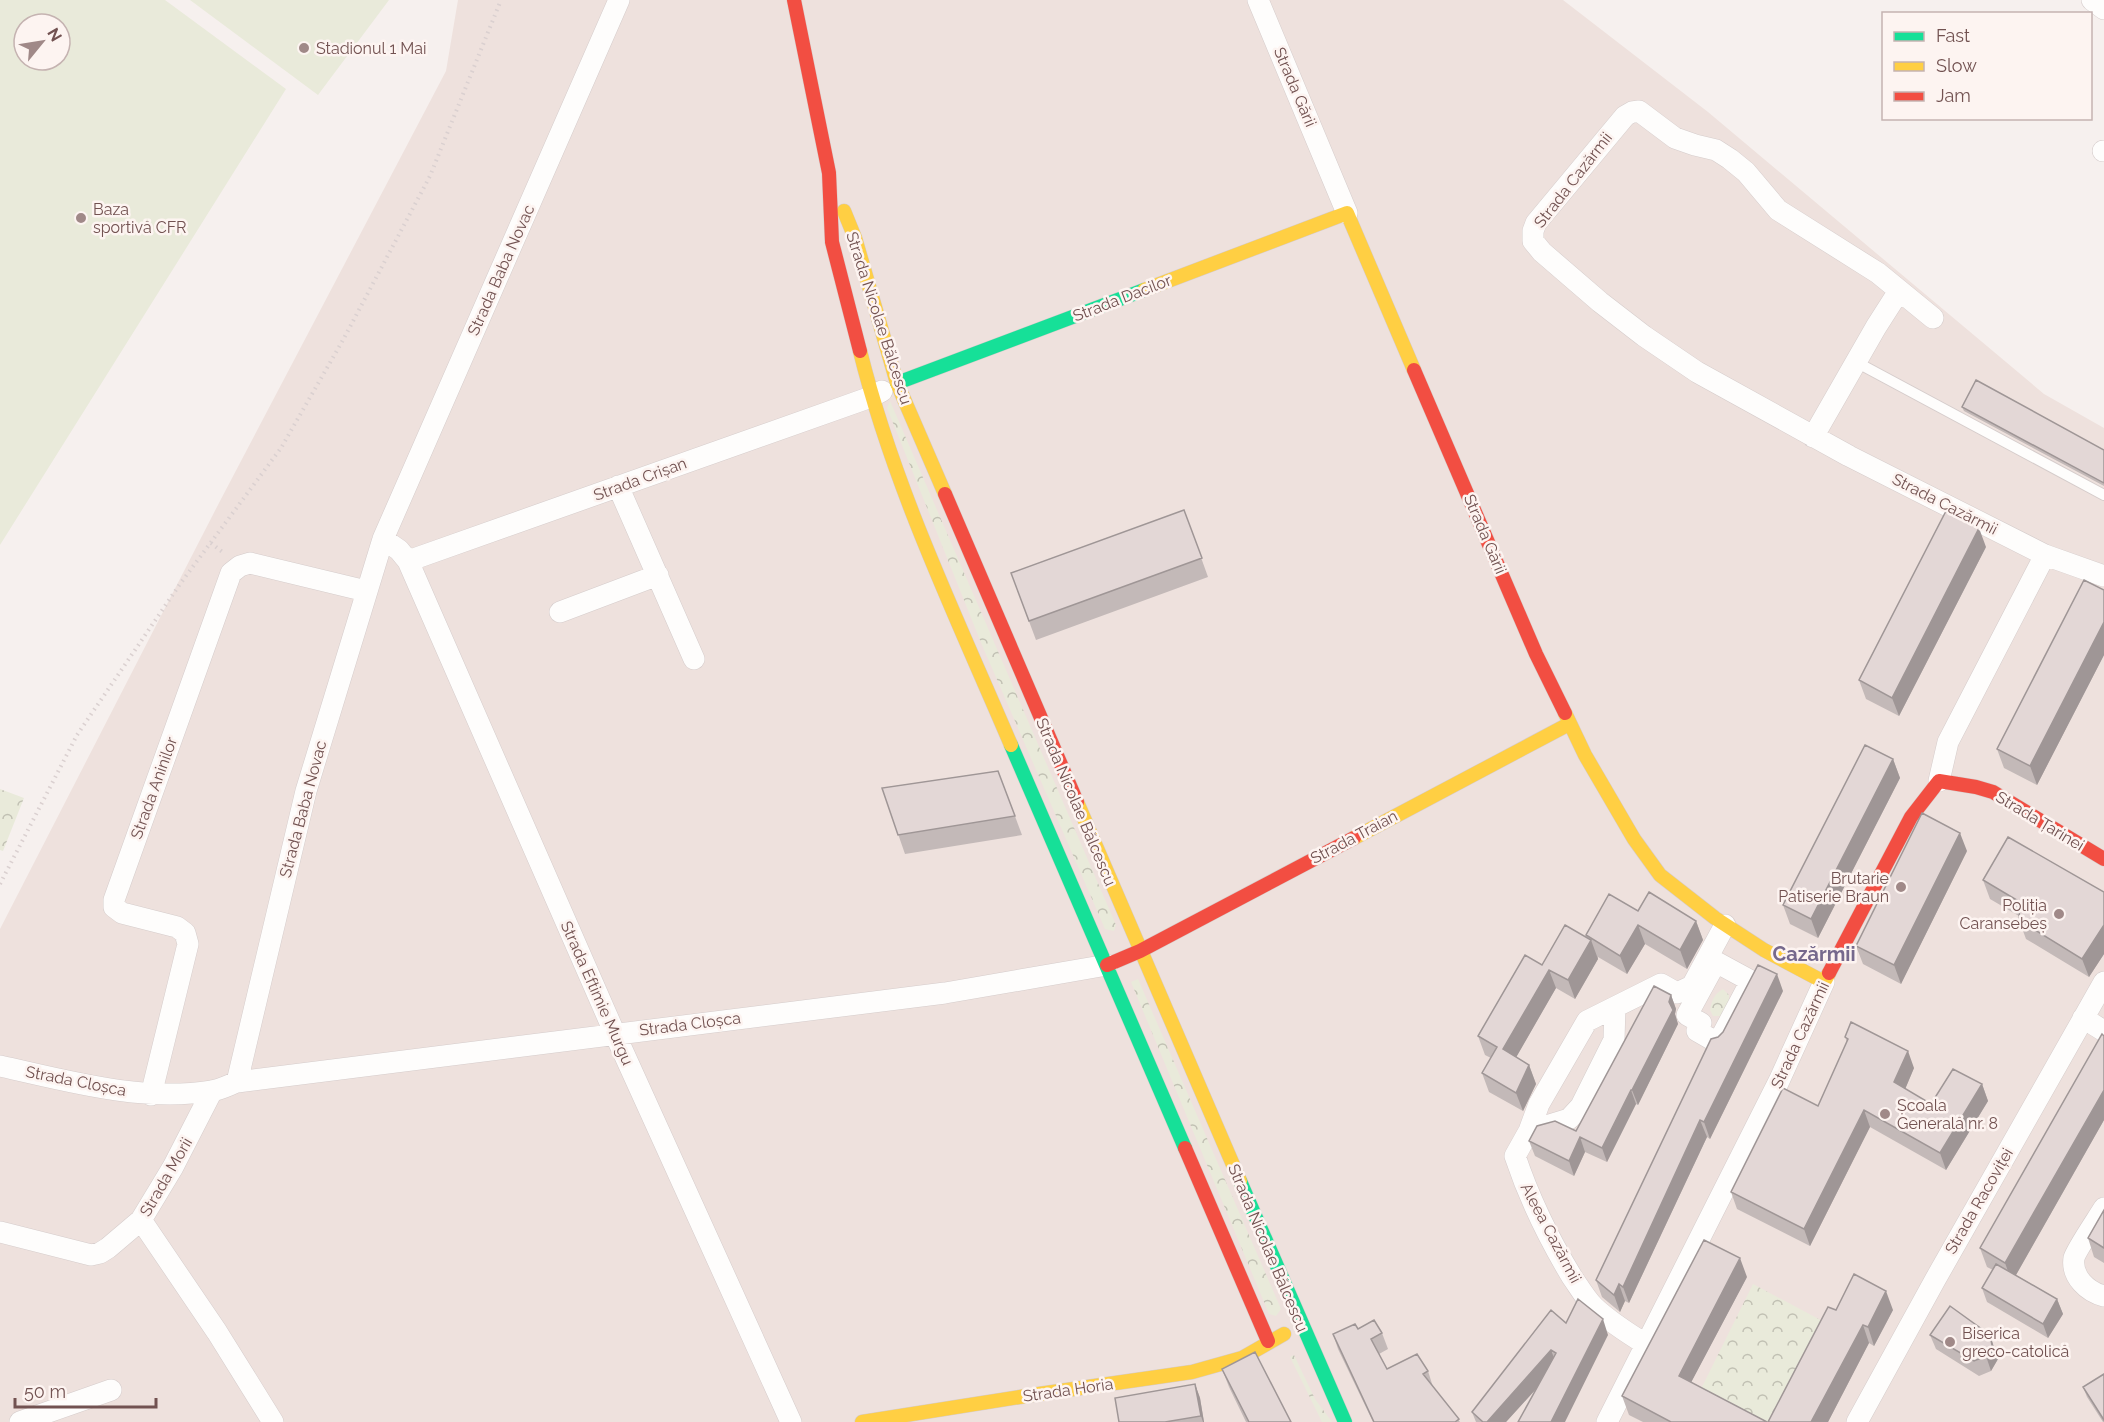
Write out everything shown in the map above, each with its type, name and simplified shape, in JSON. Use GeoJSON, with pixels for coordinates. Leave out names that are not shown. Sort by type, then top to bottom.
{"type":"FeatureCollection","features":[{"type":"Feature","properties":{"kind":"main road","name":"Strada Nicolae Bălcescu"},"geometry":{"type":"LineString","coordinates":[[794,0],[829,173],[832,242],[871,397],[885,442],[923,540],[1268,1341]]}},
{"type":"Feature","properties":{"kind":"main road","name":"Strada Nicolae Bălcescu"},"geometry":{"type":"LineString","coordinates":[[829,173],[855,238],[897,383],[1345,1422]]}},
{"type":"Feature","properties":{"kind":"main road","name":"Strada Dacilor"},"geometry":{"type":"LineString","coordinates":[[897,383],[1347,213]]}},
{"type":"Feature","properties":{"kind":"main road","name":"Strada Gării"},"geometry":{"type":"LineString","coordinates":[[1347,213],[1532,645],[1569,724],[1634,838],[1660,875],[1683,894],[1764,950],[1824,982]]}},
{"type":"Feature","properties":{"kind":"main road","name":"Strada Traian"},"geometry":{"type":"LineString","coordinates":[[1107,965],[1140,951],[1569,724]]}},
{"type":"Feature","properties":{"kind":"main road","name":"Strada Țarinei"},"geometry":{"type":"LineString","coordinates":[[1939,781],[1993,792],[2104,859]]}},
{"type":"Feature","properties":{"kind":"main road","name":"Strada Cazărmii"},"geometry":{"type":"LineString","coordinates":[[1824,982],[1911,818],[1939,781]]}},
{"type":"Feature","properties":{"kind":"main road","name":"Strada Horia"},"geometry":{"type":"LineString","coordinates":[[862,1422],[1054,1391],[1170,1376],[1236,1361],[1254,1353],[1268,1341],[1302,1326]]}},
{"type":"Feature","properties":{"kind":"street","name":"Strada Baba Novac"},"geometry":{"type":"LineString","coordinates":[[237,1082],[306,791],[383,539],[619,0]]}},
{"type":"Feature","properties":{"kind":"street","name":"Strada Gării"},"geometry":{"type":"LineString","coordinates":[[1258,0],[1347,213]]}},
{"type":"Feature","properties":{"kind":"street"},"geometry":{"type":"LineString","coordinates":[[2092,0],[2104,9]]}},
{"type":"Feature","properties":{"kind":"street","name":"Strada Cazărmii"},"geometry":{"type":"LineString","coordinates":[[1933,318],[1878,273],[1778,210],[1746,172],[1730,159],[1716,150],[1675,138],[1639,111],[1625,116],[1536,223],[1533,231],[1533,241],[1542,252],[1609,309],[1697,372],[1813,437],[2045,555],[2104,576]]}},
{"type":"Feature","properties":{"kind":"street"},"geometry":{"type":"LineString","coordinates":[[1813,437],[1899,291]]}},
{"type":"Feature","properties":{"kind":"street","name":"Strada Crișan"},"geometry":{"type":"LineString","coordinates":[[408,561],[871,397],[897,383]]}},
{"type":"Feature","properties":{"kind":"street"},"geometry":{"type":"LineString","coordinates":[[618,486],[694,659]]}},
{"type":"Feature","properties":{"kind":"street"},"geometry":{"type":"LineString","coordinates":[[383,539],[399,550],[408,561]]}},
{"type":"Feature","properties":{"kind":"street","name":"Strada Cazărmii"},"geometry":{"type":"LineString","coordinates":[[1939,781],[1948,742],[2045,555]]}},
{"type":"Feature","properties":{"kind":"street","name":"Strada Eftimie Murgu"},"geometry":{"type":"LineString","coordinates":[[408,561],[615,1034],[790,1422]]}},
{"type":"Feature","properties":{"kind":"street","name":"Strada Aninilor"},"geometry":{"type":"LineString","coordinates":[[152,1095],[188,944],[185,933],[177,927],[122,913],[114,907],[114,900],[231,573],[240,566],[250,563],[366,591]]}},
{"type":"Feature","properties":{"kind":"street"},"geometry":{"type":"LineString","coordinates":[[560,612],[658,575]]}},
{"type":"Feature","properties":{"kind":"street","name":"Aleea Cazărmii"},"geometry":{"type":"LineString","coordinates":[[1647,1345],[1593,1306],[1560,1256],[1523,1180],[1515,1156],[1529,1131],[1539,1104],[1587,1021],[1661,984],[1677,993],[1692,986],[1725,925]]}},
{"type":"Feature","properties":{"kind":"street","name":"Strada Cloșca"},"geometry":{"type":"LineString","coordinates":[[237,1082],[945,993],[1107,965]]}},
{"type":"Feature","properties":{"kind":"street","name":"Strada Cazărmii"},"geometry":{"type":"LineString","coordinates":[[1607,1422],[1779,1082],[1824,982]]}},
{"type":"Feature","properties":{"kind":"street","name":"Strada Racoviței"},"geometry":{"type":"LineString","coordinates":[[1857,1422],[2104,982]]}},
{"type":"Feature","properties":{"kind":"street"},"geometry":{"type":"LineString","coordinates":[[1529,1131],[1569,1119],[1581,1106],[1614,1040],[1615,1006]]}},
{"type":"Feature","properties":{"kind":"street"},"geometry":{"type":"LineString","coordinates":[[2083,1018],[2104,1030]]}},
{"type":"Feature","properties":{"kind":"street","name":"Strada Cloșca"},"geometry":{"type":"LineString","coordinates":[[0,1066],[152,1095]]}},
{"type":"Feature","properties":{"kind":"street"},"geometry":{"type":"LineString","coordinates":[[152,1095],[212,1091],[237,1082]]}},
{"type":"Feature","properties":{"kind":"street","name":"Strada Morii"},"geometry":{"type":"LineString","coordinates":[[0,1232],[91,1255],[108,1248],[141,1220],[173,1167],[212,1091]]}},
{"type":"Feature","properties":{"kind":"street"},"geometry":{"type":"LineString","coordinates":[[2104,1208],[2074,1258],[2076,1275],[2086,1288],[2104,1296]]}},
{"type":"Feature","properties":{"kind":"street"},"geometry":{"type":"LineString","coordinates":[[141,1220],[217,1332],[273,1422]]}},
{"type":"Feature","properties":{"kind":"street"},"geometry":{"type":"LineString","coordinates":[[34,1420],[111,1390]]}},
{"type":"Feature","properties":{"kind":"lane"},"geometry":{"type":"LineString","coordinates":[[1856,362],[2104,495]]}},
{"type":"Feature","properties":{"kind":"path"},"geometry":{"type":"LineString","coordinates":[[0,884],[77,735],[180,584],[281,448],[343,340],[430,176],[501,0]]}},
{"type":"Feature","properties":{"kind":"shaded area"},"geometry":{"type":"Polygon","coordinates":[[[458,0],[1563,0],[1708,112],[2044,394],[2104,428],[2104,1422],[0,1422],[0,929],[220,501],[446,71],[458,0]]]}},
{"type":"Feature","properties":{"kind":"green space"},"geometry":{"type":"Polygon","coordinates":[[[0,0],[165,0],[286,89],[0,545],[0,0]]]}},
{"type":"Feature","properties":{"kind":"green space","name":"Stadionul 1 Mai"},"geometry":{"type":"Polygon","coordinates":[[[190,0],[389,0],[318,95],[190,0]]]}},
{"type":"Feature","properties":{"kind":"green space"},"geometry":{"type":"Polygon","coordinates":[[[890,401],[1116,925],[1114,931],[1105,929],[982,645],[887,408],[890,401]]]}},
{"type":"Feature","properties":{"kind":"green space"},"geometry":{"type":"Polygon","coordinates":[[[0,789],[24,798],[3,851],[0,850],[0,789]]]}},
{"type":"Feature","properties":{"kind":"green space"},"geometry":{"type":"Polygon","coordinates":[[[1138,979],[1281,1309],[1276,1316],[1269,1314],[1131,982],[1138,979]]]}},
{"type":"Feature","properties":{"kind":"green space"},"geometry":{"type":"Polygon","coordinates":[[[1723,989],[1729,995],[1729,1004],[1723,1016],[1713,1016],[1710,1010],[1713,1000],[1723,989]]]}},
{"type":"Feature","properties":{"kind":"green space"},"geometry":{"type":"Polygon","coordinates":[[[1753,1284],[1828,1324],[1777,1422],[1755,1422],[1699,1393],[1753,1284]]]}},
{"type":"Feature","properties":{"kind":"green space"},"geometry":{"type":"Polygon","coordinates":[[[1294,1355],[1315,1399],[1332,1422],[1322,1422],[1290,1357],[1294,1355]]]}},
{"type":"Feature","properties":{"kind":"building"},"geometry":{"type":"Polygon","coordinates":[[[1976,380],[2104,450],[2104,483],[1962,407],[1976,380]]]}},
{"type":"Feature","properties":{"kind":"building"},"geometry":{"type":"Polygon","coordinates":[[[1184,510],[1202,558],[1029,621],[1011,573],[1184,510]]]}},
{"type":"Feature","properties":{"kind":"building"},"geometry":{"type":"Polygon","coordinates":[[[1946,511],[1979,528],[1892,698],[1859,680],[1946,511]]]}},
{"type":"Feature","properties":{"kind":"building"},"geometry":{"type":"Polygon","coordinates":[[[2084,580],[2104,590],[2104,622],[2030,766],[1997,749],[2084,580]]]}},
{"type":"Feature","properties":{"kind":"building"},"geometry":{"type":"Polygon","coordinates":[[[1865,745],[1893,759],[1811,919],[1783,905],[1865,745]]]}},
{"type":"Feature","properties":{"kind":"building"},"geometry":{"type":"Polygon","coordinates":[[[998,771],[1015,816],[898,835],[882,788],[998,771]]]}},
{"type":"Feature","properties":{"kind":"building"},"geometry":{"type":"Polygon","coordinates":[[[1922,813],[1960,833],[1894,965],[1856,946],[1922,813]]]}},
{"type":"Feature","properties":{"kind":"building","name":"Poliția Caransebeș"},"geometry":{"type":"Polygon","coordinates":[[[2008,837],[2104,892],[2104,925],[2082,959],[2019,920],[2020,902],[1983,880],[2008,837]]]}},
{"type":"Feature","properties":{"kind":"building"},"geometry":{"type":"Polygon","coordinates":[[[1649,892],[1696,921],[1680,950],[1638,925],[1620,956],[1586,935],[1609,894],[1638,911],[1649,892]]]}},
{"type":"Feature","properties":{"kind":"building"},"geometry":{"type":"Polygon","coordinates":[[[1565,925],[1591,940],[1568,980],[1549,970],[1503,1049],[1529,1065],[1516,1093],[1482,1073],[1497,1047],[1478,1036],[1525,955],[1542,965],[1565,925]]]}},
{"type":"Feature","properties":{"kind":"building"},"geometry":{"type":"Polygon","coordinates":[[[1758,965],[1777,974],[1704,1122],[1700,1120],[1623,1287],[1619,1284],[1614,1295],[1596,1280],[1711,1039],[1723,1032],[1758,965]]]}},
{"type":"Feature","properties":{"kind":"building"},"geometry":{"type":"Polygon","coordinates":[[[1654,986],[1671,995],[1669,1002],[1673,1010],[1602,1148],[1580,1137],[1569,1161],[1529,1141],[1537,1126],[1555,1121],[1576,1131],[1654,986]]]}},
{"type":"Feature","properties":{"kind":"building"},"geometry":{"type":"Polygon","coordinates":[[[1851,1022],[1908,1051],[1894,1082],[1931,1104],[1953,1069],[1982,1084],[1940,1153],[1864,1110],[1804,1229],[1731,1192],[1783,1088],[1818,1106],[1848,1039],[1845,1037],[1851,1022]]]}},
{"type":"Feature","properties":{"kind":"building"},"geometry":{"type":"Polygon","coordinates":[[[2102,1034],[2104,1036],[2104,1090],[2005,1263],[1980,1248],[2102,1034]]]}},
{"type":"Feature","properties":{"kind":"building"},"geometry":{"type":"Polygon","coordinates":[[[2104,1210],[2104,1248],[2088,1238],[2104,1210]]]}},
{"type":"Feature","properties":{"kind":"building"},"geometry":{"type":"Polygon","coordinates":[[[1704,1240],[1740,1258],[1679,1376],[1767,1422],[1671,1422],[1622,1396],[1704,1240]]]}},
{"type":"Feature","properties":{"kind":"building"},"geometry":{"type":"Polygon","coordinates":[[[1996,1264],[2057,1299],[2043,1324],[1982,1288],[1996,1264]]]}},
{"type":"Feature","properties":{"kind":"building"},"geometry":{"type":"Polygon","coordinates":[[[1854,1274],[1886,1291],[1868,1327],[1863,1325],[1811,1422],[1768,1422],[1828,1307],[1836,1310],[1854,1274]]]}},
{"type":"Feature","properties":{"kind":"building"},"geometry":{"type":"Polygon","coordinates":[[[1578,1299],[1603,1319],[1551,1422],[1518,1422],[1556,1353],[1551,1350],[1487,1422],[1483,1422],[1472,1412],[1551,1310],[1566,1323],[1578,1299]]]}},
{"type":"Feature","properties":{"kind":"building"},"geometry":{"type":"Polygon","coordinates":[[[1950,1306],[1990,1335],[1992,1345],[1986,1356],[1974,1361],[1930,1335],[1950,1306]]]}},
{"type":"Feature","properties":{"kind":"building"},"geometry":{"type":"Polygon","coordinates":[[[1374,1320],[1382,1333],[1371,1339],[1387,1369],[1417,1354],[1428,1371],[1423,1374],[1459,1419],[1455,1422],[1374,1422],[1333,1334],[1355,1324],[1358,1329],[1374,1320]]]}},
{"type":"Feature","properties":{"kind":"building"},"geometry":{"type":"Polygon","coordinates":[[[1255,1352],[1291,1422],[1249,1422],[1222,1369],[1255,1352]]]}},
{"type":"Feature","properties":{"kind":"building"},"geometry":{"type":"Polygon","coordinates":[[[2104,1374],[2104,1420],[2083,1387],[2104,1374]]]}},
{"type":"Feature","properties":{"kind":"building"},"geometry":{"type":"Polygon","coordinates":[[[1195,1384],[1201,1416],[1165,1422],[1119,1422],[1115,1398],[1195,1384]]]}},
{"type":"Feature","properties":{"kind":"traffic: fast"},"geometry":{"type":"LineString","coordinates":[[897,383],[1144,290]]}},
{"type":"Feature","properties":{"kind":"traffic: fast"},"geometry":{"type":"LineString","coordinates":[[1011,745],[1185,1148]]}},
{"type":"Feature","properties":{"kind":"traffic: fast"},"geometry":{"type":"LineString","coordinates":[[1240,1181],[1345,1422]]}},
{"type":"Feature","properties":{"kind":"traffic: slow"},"geometry":{"type":"LineString","coordinates":[[844,211],[855,238],[897,383],[945,494]]}},
{"type":"Feature","properties":{"kind":"traffic: slow"},"geometry":{"type":"LineString","coordinates":[[1144,290],[1347,213],[1414,370]]}},
{"type":"Feature","properties":{"kind":"traffic: slow"},"geometry":{"type":"LineString","coordinates":[[860,351],[874,402],[908,502],[1011,745]]}},
{"type":"Feature","properties":{"kind":"traffic: slow"},"geometry":{"type":"LineString","coordinates":[[1565,713],[1585,755],[1634,839],[1660,875],[1715,918],[1764,950],[1824,982],[1829,973]]}},
{"type":"Feature","properties":{"kind":"traffic: slow"},"geometry":{"type":"LineString","coordinates":[[1354,838],[1569,724]]}},
{"type":"Feature","properties":{"kind":"traffic: slow"},"geometry":{"type":"LineString","coordinates":[[1077,802],[1240,1181]]}},
{"type":"Feature","properties":{"kind":"traffic: slow"},"geometry":{"type":"LineString","coordinates":[[862,1422],[1192,1372],[1242,1358],[1284,1334]]}},
{"type":"Feature","properties":{"kind":"traffic: jam"},"geometry":{"type":"LineString","coordinates":[[794,0],[829,173],[832,242],[860,351]]}},
{"type":"Feature","properties":{"kind":"traffic: jam"},"geometry":{"type":"LineString","coordinates":[[1414,370],[1536,654],[1565,713]]}},
{"type":"Feature","properties":{"kind":"traffic: jam"},"geometry":{"type":"LineString","coordinates":[[945,494],[1077,802]]}},
{"type":"Feature","properties":{"kind":"traffic: jam"},"geometry":{"type":"LineString","coordinates":[[1829,973],[1911,817],[1939,781],[1993,792],[2104,859]]}},
{"type":"Feature","properties":{"kind":"traffic: jam"},"geometry":{"type":"LineString","coordinates":[[1107,965],[1140,951],[1354,838]]}},
{"type":"Feature","properties":{"kind":"traffic: jam"},"geometry":{"type":"LineString","coordinates":[[1185,1148],[1268,1341]]}},
{"type":"Feature","properties":{"kind":"place","name":"Stadionul 1 Mai"},"geometry":{"type":"Point","coordinates":[304,48]}},
{"type":"Feature","properties":{"kind":"place","name":"Baza sportivă CFR"},"geometry":{"type":"Point","coordinates":[81,218]}},
{"type":"Feature","properties":{"kind":"place","name":"Brutarie Patiserie Braun"},"geometry":{"type":"Point","coordinates":[1901,887]}},
{"type":"Feature","properties":{"kind":"place","name":"Poliția Caransebeș"},"geometry":{"type":"Point","coordinates":[2059,914]}},
{"type":"Feature","properties":{"kind":"place","name":"Școala Generală nr. 8"},"geometry":{"type":"Point","coordinates":[1885,1114]}},
{"type":"Feature","properties":{"kind":"place","name":"Biserica greco-catolică"},"geometry":{"type":"Point","coordinates":[1950,1342]}},
{"type":"Feature","properties":{"kind":"district","name":"Cazărmii"},"geometry":{"type":"Point","coordinates":[1814,954]}}]}
